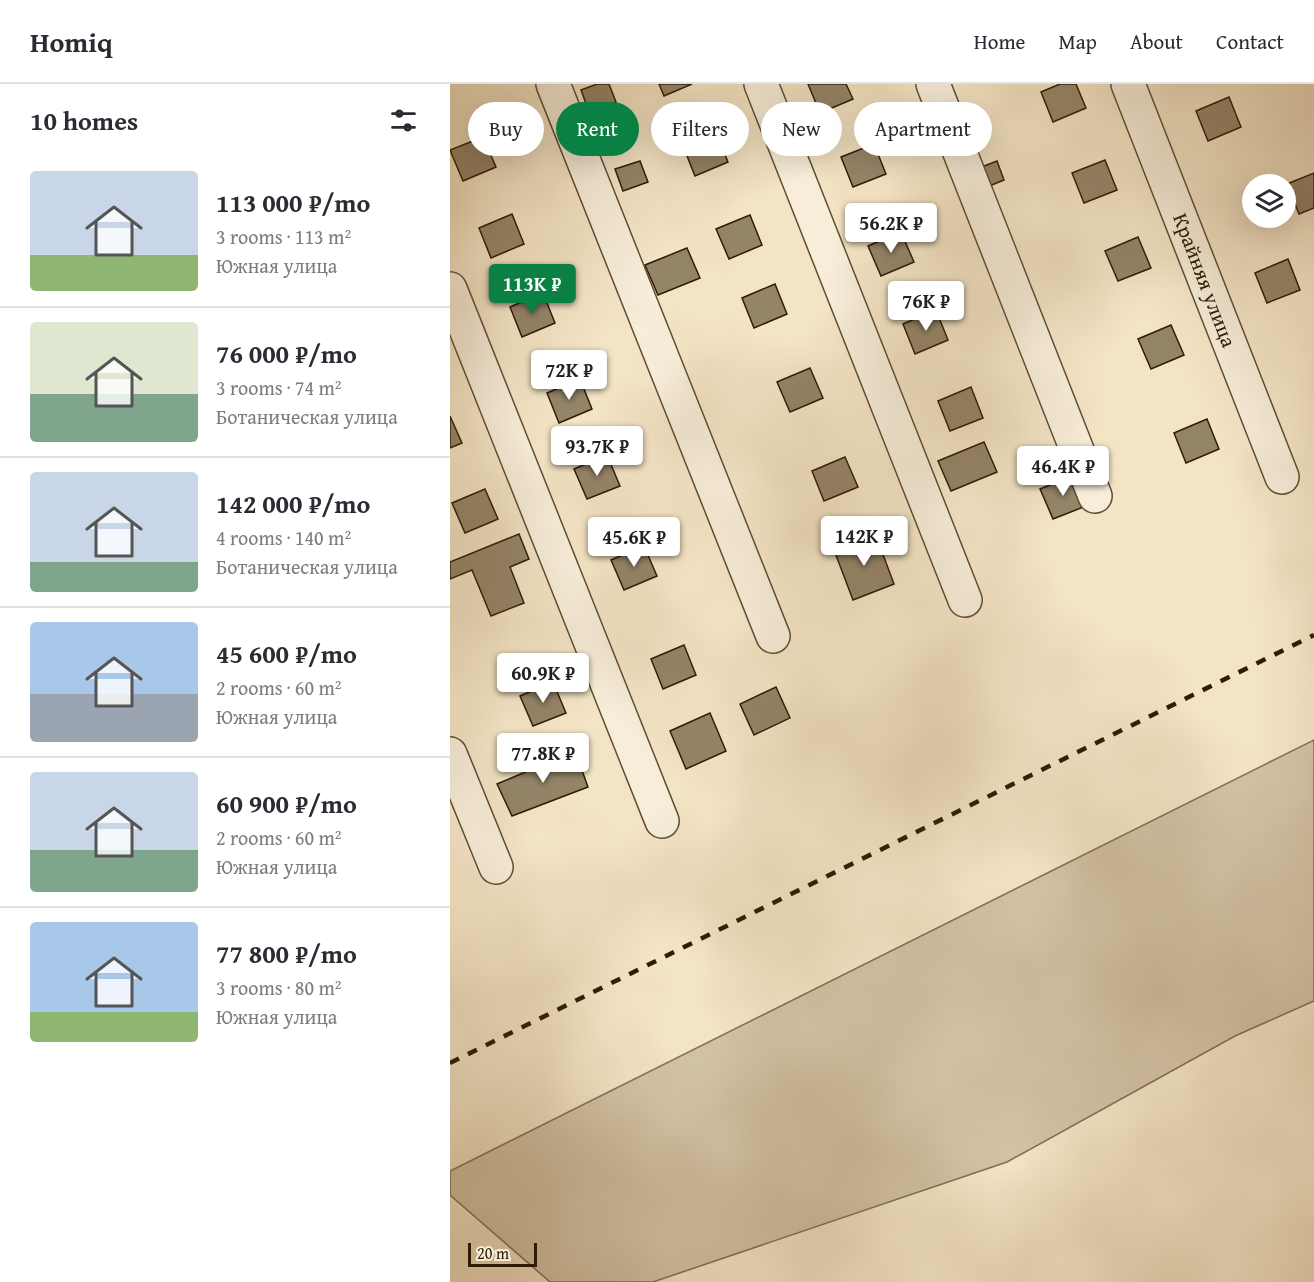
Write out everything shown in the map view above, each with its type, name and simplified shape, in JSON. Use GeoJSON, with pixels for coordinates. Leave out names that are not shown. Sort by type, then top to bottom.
{"type":"FeatureCollection","features":[{"type":"Feature","properties":{"kind":"street"},"geometry":{"type":"LineString","coordinates":[[553,84],[773,636]]}},
{"type":"Feature","properties":{"kind":"street"},"geometry":{"type":"LineString","coordinates":[[761,84],[965,600]]}},
{"type":"Feature","properties":{"kind":"street"},"geometry":{"type":"LineString","coordinates":[[933,84],[1095,496]]}},
{"type":"Feature","properties":{"kind":"street","name":"Крайняя улица"},"geometry":{"type":"LineString","coordinates":[[1128,84],[1282,477]]}},
{"type":"Feature","properties":{"kind":"street"},"geometry":{"type":"LineString","coordinates":[[450,289],[662,821]]}},
{"type":"Feature","properties":{"kind":"street"},"geometry":{"type":"LineString","coordinates":[[450,754],[496,867]]}},
{"type":"Feature","properties":{"kind":"shaded area"},"geometry":{"type":"Polygon","coordinates":[[[1314,740],[1314,1001],[1235,1036],[1007,1162],[653,1282],[550,1282],[450,1195],[450,1171],[1314,740]]]}},
{"type":"Feature","properties":{"kind":"building"},"geometry":{"type":"Polygon","coordinates":[[[597,84],[609,84],[616,102],[585,102],[581,90],[597,84]]]}},
{"type":"Feature","properties":{"kind":"building"},"geometry":{"type":"Polygon","coordinates":[[[659,84],[692,84],[664,96],[659,84]]]}},
{"type":"Feature","properties":{"kind":"building"},"geometry":{"type":"Polygon","coordinates":[[[808,84],[846,84],[853,99],[842,104],[815,102],[808,84]]]}},
{"type":"Feature","properties":{"kind":"building"},"geometry":{"type":"Polygon","coordinates":[[[1060,84],[1076,84],[1086,108],[1053,122],[1041,92],[1060,84]]]}},
{"type":"Feature","properties":{"kind":"building"},"geometry":{"type":"Polygon","coordinates":[[[1229,97],[1241,127],[1208,141],[1196,111],[1229,97]]]}},
{"type":"Feature","properties":{"kind":"building"},"geometry":{"type":"Polygon","coordinates":[[[468,143],[468,156],[491,156],[496,167],[463,181],[450,150],[468,143]]]}},
{"type":"Feature","properties":{"kind":"building"},"geometry":{"type":"Polygon","coordinates":[[[854,152],[854,156],[879,156],[886,174],[853,187],[841,157],[854,152]]]}},
{"type":"Feature","properties":{"kind":"building"},"geometry":{"type":"Polygon","coordinates":[[[687,156],[726,156],[728,162],[695,176],[687,156]]]}},
{"type":"Feature","properties":{"kind":"building"},"geometry":{"type":"Polygon","coordinates":[[[1105,160],[1117,190],[1084,203],[1072,173],[1105,160]]]}},
{"type":"Feature","properties":{"kind":"building"},"geometry":{"type":"Polygon","coordinates":[[[640,161],[648,182],[623,191],[615,169],[640,161]]]}},
{"type":"Feature","properties":{"kind":"building"},"geometry":{"type":"Polygon","coordinates":[[[997,161],[1004,180],[982,189],[974,170],[997,161]]]}},
{"type":"Feature","properties":{"kind":"building"},"geometry":{"type":"Polygon","coordinates":[[[1314,173],[1314,208],[1299,214],[1296,206],[1296,180],[1314,173]]]}},
{"type":"Feature","properties":{"kind":"building"},"geometry":{"type":"Polygon","coordinates":[[[512,214],[524,244],[491,258],[479,228],[512,214]]]}},
{"type":"Feature","properties":{"kind":"building"},"geometry":{"type":"Polygon","coordinates":[[[750,215],[762,245],[729,259],[716,229],[750,215]]]}},
{"type":"Feature","properties":{"kind":"building"},"geometry":{"type":"Polygon","coordinates":[[[901,232],[914,262],[881,276],[868,246],[901,232]]]}},
{"type":"Feature","properties":{"kind":"building"},"geometry":{"type":"Polygon","coordinates":[[[1138,237],[1151,268],[1118,281],[1105,251],[1138,237]]]}},
{"type":"Feature","properties":{"kind":"building"},"geometry":{"type":"Polygon","coordinates":[[[687,248],[700,278],[658,295],[645,265],[687,248]]]}},
{"type":"Feature","properties":{"kind":"building"},"geometry":{"type":"Polygon","coordinates":[[[1288,259],[1300,290],[1267,303],[1255,273],[1288,259]]]}},
{"type":"Feature","properties":{"kind":"building"},"geometry":{"type":"Polygon","coordinates":[[[775,284],[787,314],[754,328],[742,298],[775,284]]]}},
{"type":"Feature","properties":{"kind":"building"},"geometry":{"type":"Polygon","coordinates":[[[543,293],[555,323],[522,337],[510,307],[543,293]]]}},
{"type":"Feature","properties":{"kind":"building"},"geometry":{"type":"Polygon","coordinates":[[[936,310],[948,340],[915,354],[903,324],[936,310]]]}},
{"type":"Feature","properties":{"kind":"building"},"geometry":{"type":"Polygon","coordinates":[[[1171,325],[1184,355],[1151,369],[1138,339],[1171,325]]]}},
{"type":"Feature","properties":{"kind":"building"},"geometry":{"type":"Polygon","coordinates":[[[810,368],[823,398],[790,412],[777,382],[810,368]]]}},
{"type":"Feature","properties":{"kind":"building"},"geometry":{"type":"Polygon","coordinates":[[[580,379],[592,409],[559,423],[547,393],[580,379]]]}},
{"type":"Feature","properties":{"kind":"building"},"geometry":{"type":"Polygon","coordinates":[[[971,387],[983,418],[950,431],[938,401],[971,387]]]}},
{"type":"Feature","properties":{"kind":"building"},"geometry":{"type":"Polygon","coordinates":[[[450,416],[462,443],[450,448],[450,416]]]}},
{"type":"Feature","properties":{"kind":"building"},"geometry":{"type":"Polygon","coordinates":[[[1207,419],[1219,449],[1186,463],[1174,433],[1207,419]]]}},
{"type":"Feature","properties":{"kind":"building"},"geometry":{"type":"Polygon","coordinates":[[[984,442],[997,472],[951,491],[938,461],[984,442]]]}},
{"type":"Feature","properties":{"kind":"building"},"geometry":{"type":"Polygon","coordinates":[[[607,455],[620,486],[587,499],[574,469],[607,455]]]}},
{"type":"Feature","properties":{"kind":"building"},"geometry":{"type":"Polygon","coordinates":[[[845,457],[858,487],[824,501],[812,471],[845,457]]]}},
{"type":"Feature","properties":{"kind":"building"},"geometry":{"type":"Polygon","coordinates":[[[1073,476],[1086,506],[1053,519],[1040,489],[1073,476]]]}},
{"type":"Feature","properties":{"kind":"building"},"geometry":{"type":"Polygon","coordinates":[[[485,489],[498,519],[465,533],[452,503],[485,489]]]}},
{"type":"Feature","properties":{"kind":"building"},"geometry":{"type":"Polygon","coordinates":[[[875,533],[894,584],[853,600],[834,550],[875,533]]]}},
{"type":"Feature","properties":{"kind":"building"},"geometry":{"type":"Polygon","coordinates":[[[519,534],[529,559],[510,567],[524,603],[491,616],[472,570],[450,579],[450,562],[519,534]]]}},
{"type":"Feature","properties":{"kind":"building"},"geometry":{"type":"Polygon","coordinates":[[[644,546],[657,576],[624,590],[611,560],[644,546]]]}},
{"type":"Feature","properties":{"kind":"building"},"geometry":{"type":"Polygon","coordinates":[[[684,645],[696,675],[663,689],[651,659],[684,645]]]}},
{"type":"Feature","properties":{"kind":"building"},"geometry":{"type":"Polygon","coordinates":[[[553,682],[566,713],[533,726],[520,696],[553,682]]]}},
{"type":"Feature","properties":{"kind":"building"},"geometry":{"type":"Polygon","coordinates":[[[776,687],[790,718],[754,735],[740,704],[776,687]]]}},
{"type":"Feature","properties":{"kind":"building"},"geometry":{"type":"Polygon","coordinates":[[[710,713],[726,751],[686,769],[670,731],[710,713]]]}},
{"type":"Feature","properties":{"kind":"building"},"geometry":{"type":"Polygon","coordinates":[[[575,751],[588,787],[512,816],[497,784],[575,751]]]}},
{"type":"Feature","properties":{"kind":"railway"},"geometry":{"type":"LineString","coordinates":[[450,1063],[1314,635]]}}]}
